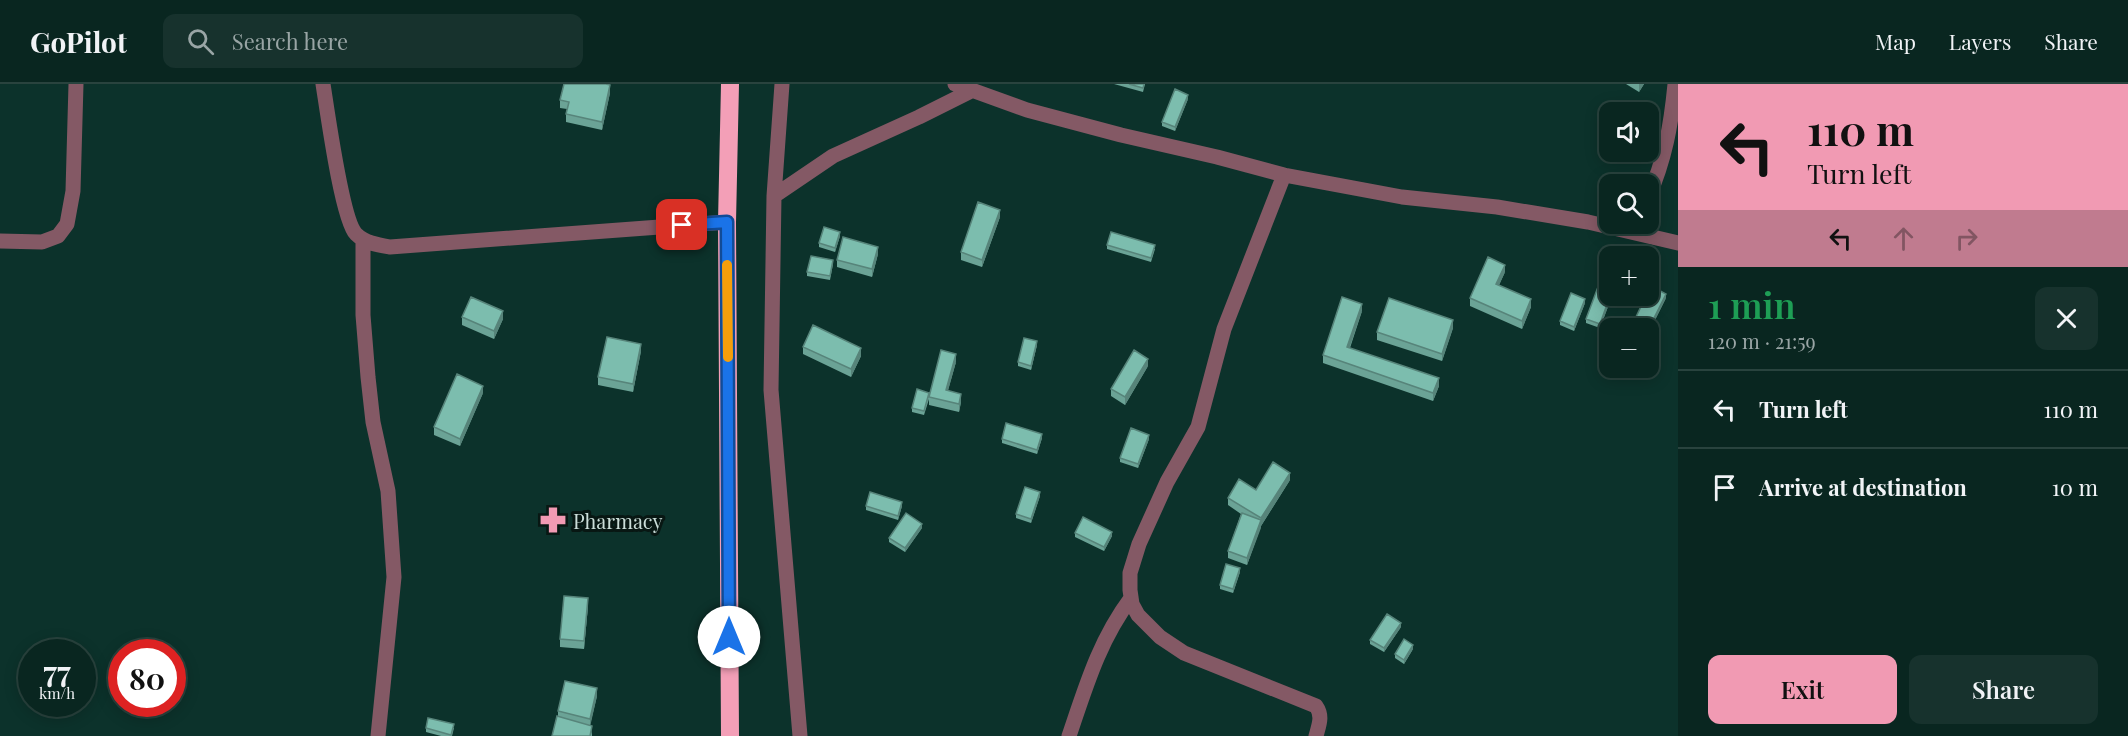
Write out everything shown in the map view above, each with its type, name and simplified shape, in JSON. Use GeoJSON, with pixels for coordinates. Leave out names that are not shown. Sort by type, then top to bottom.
{"type":"FeatureCollection","features":[{"type":"Feature","properties":{"kind":"highway"},"geometry":{"type":"LineString","coordinates":[[730,84],[727,222],[730,736]]}},
{"type":"Feature","properties":{"kind":"street"},"geometry":{"type":"LineString","coordinates":[[0,241],[42,242],[58,236],[67,224],[73,191],[76,84]]}},
{"type":"Feature","properties":{"kind":"street"},"geometry":{"type":"LineString","coordinates":[[323,84],[331,142],[351,228],[363,240],[390,247],[727,222]]}},
{"type":"Feature","properties":{"kind":"street"},"geometry":{"type":"LineString","coordinates":[[782,84],[774,196],[771,390],[800,736]]}},
{"type":"Feature","properties":{"kind":"street"},"geometry":{"type":"LineString","coordinates":[[955,84],[1027,110],[1284,175],[1402,197],[1509,208],[1599,223]]}},
{"type":"Feature","properties":{"kind":"street"},"geometry":{"type":"LineString","coordinates":[[1659,174],[1671,127],[1675,84]]}},
{"type":"Feature","properties":{"kind":"street"},"geometry":{"type":"LineString","coordinates":[[774,196],[833,156],[919,117],[970,90]]}},
{"type":"Feature","properties":{"kind":"street"},"geometry":{"type":"LineString","coordinates":[[1284,175],[1224,329],[1198,427],[1167,482],[1139,544],[1130,573],[1131,598],[1138,615],[1160,637],[1184,652],[1316,706],[1321,719],[1316,736]]}},
{"type":"Feature","properties":{"kind":"street"},"geometry":{"type":"LineString","coordinates":[[1652,234],[1678,243]]}},
{"type":"Feature","properties":{"kind":"street"},"geometry":{"type":"LineString","coordinates":[[363,240],[363,315],[368,377],[373,422],[388,491],[394,577],[378,736]]}},
{"type":"Feature","properties":{"kind":"street"},"geometry":{"type":"LineString","coordinates":[[1070,736],[1089,675],[1110,628],[1131,598]]}},
{"type":"Feature","properties":{"kind":"building"},"geometry":{"type":"Polygon","coordinates":[[[564,84],[610,85],[602,122],[566,114],[569,102],[560,100],[564,84]]]}},
{"type":"Feature","properties":{"kind":"building"},"geometry":{"type":"Polygon","coordinates":[[[1129,84],[1144,84],[1143,88],[1129,84]]]}},
{"type":"Feature","properties":{"kind":"building"},"geometry":{"type":"Polygon","coordinates":[[[1175,89],[1188,95],[1175,127],[1162,122],[1175,89]]]}},
{"type":"Feature","properties":{"kind":"building"},"geometry":{"type":"Polygon","coordinates":[[[978,202],[1000,210],[982,260],[961,252],[978,202]]]}},
{"type":"Feature","properties":{"kind":"building"},"geometry":{"type":"Polygon","coordinates":[[[824,227],[840,232],[835,248],[819,243],[824,227]]]}},
{"type":"Feature","properties":{"kind":"building"},"geometry":{"type":"Polygon","coordinates":[[[1111,232],[1155,245],[1151,258],[1107,245],[1111,232]]]}},
{"type":"Feature","properties":{"kind":"building"},"geometry":{"type":"Polygon","coordinates":[[[843,237],[878,247],[872,269],[837,260],[843,237]]]}},
{"type":"Feature","properties":{"kind":"building"},"geometry":{"type":"Polygon","coordinates":[[[811,256],[833,260],[830,276],[807,272],[811,256]]]}},
{"type":"Feature","properties":{"kind":"building"},"geometry":{"type":"Polygon","coordinates":[[[1488,257],[1505,265],[1496,284],[1531,299],[1522,321],[1470,298],[1488,257]]]}},
{"type":"Feature","properties":{"kind":"building"},"geometry":{"type":"Polygon","coordinates":[[[1599,287],[1599,306],[1606,306],[1602,318],[1599,318],[1599,324],[1586,319],[1599,287]]]}},
{"type":"Feature","properties":{"kind":"building"},"geometry":{"type":"Polygon","coordinates":[[[1659,290],[1666,294],[1654,318],[1636,317],[1641,306],[1659,306],[1659,290]]]}},
{"type":"Feature","properties":{"kind":"building"},"geometry":{"type":"Polygon","coordinates":[[[1571,293],[1585,299],[1574,327],[1560,321],[1571,293]]]}},
{"type":"Feature","properties":{"kind":"building"},"geometry":{"type":"Polygon","coordinates":[[[471,297],[503,311],[494,331],[462,317],[471,297]]]}},
{"type":"Feature","properties":{"kind":"building"},"geometry":{"type":"Polygon","coordinates":[[[1342,297],[1362,304],[1347,347],[1439,378],[1433,393],[1323,355],[1342,297]]]}},
{"type":"Feature","properties":{"kind":"building"},"geometry":{"type":"Polygon","coordinates":[[[1389,298],[1453,320],[1442,354],[1377,332],[1389,298]]]}},
{"type":"Feature","properties":{"kind":"building"},"geometry":{"type":"Polygon","coordinates":[[[813,325],[861,348],[851,369],[803,347],[813,325]]]}},
{"type":"Feature","properties":{"kind":"building"},"geometry":{"type":"Polygon","coordinates":[[[607,337],[641,344],[633,384],[598,377],[607,337]]]}},
{"type":"Feature","properties":{"kind":"building"},"geometry":{"type":"Polygon","coordinates":[[[1024,338],[1037,341],[1031,366],[1018,362],[1024,338]]]}},
{"type":"Feature","properties":{"kind":"building"},"geometry":{"type":"Polygon","coordinates":[[[941,350],[956,354],[946,390],[961,394],[959,404],[929,397],[941,350]]]}},
{"type":"Feature","properties":{"kind":"building"},"geometry":{"type":"Polygon","coordinates":[[[1134,350],[1148,359],[1125,397],[1111,389],[1134,350]]]}},
{"type":"Feature","properties":{"kind":"building"},"geometry":{"type":"Polygon","coordinates":[[[457,374],[483,386],[460,439],[434,427],[457,374]]]}},
{"type":"Feature","properties":{"kind":"building"},"geometry":{"type":"Polygon","coordinates":[[[917,389],[929,393],[924,411],[912,408],[917,389]]]}},
{"type":"Feature","properties":{"kind":"building"},"geometry":{"type":"Polygon","coordinates":[[[1006,423],[1042,434],[1037,450],[1002,439],[1006,423]]]}},
{"type":"Feature","properties":{"kind":"building"},"geometry":{"type":"Polygon","coordinates":[[[1131,428],[1149,435],[1138,464],[1120,458],[1131,428]]]}},
{"type":"Feature","properties":{"kind":"building"},"geometry":{"type":"Polygon","coordinates":[[[1273,462],[1290,473],[1261,518],[1228,498],[1239,479],[1256,490],[1273,462]]]}},
{"type":"Feature","properties":{"kind":"building"},"geometry":{"type":"Polygon","coordinates":[[[1025,487],[1040,492],[1031,519],[1016,514],[1025,487]]]}},
{"type":"Feature","properties":{"kind":"building"},"geometry":{"type":"Polygon","coordinates":[[[870,492],[902,502],[898,516],[866,506],[870,492]]]}},
{"type":"Feature","properties":{"kind":"building"},"geometry":{"type":"Polygon","coordinates":[[[906,513],[922,524],[905,548],[889,538],[906,513]]]}},
{"type":"Feature","properties":{"kind":"building"},"geometry":{"type":"Polygon","coordinates":[[[1242,513],[1261,520],[1247,558],[1228,551],[1242,513]]]}},
{"type":"Feature","properties":{"kind":"building"},"geometry":{"type":"Polygon","coordinates":[[[1083,517],[1112,532],[1104,547],[1075,533],[1083,517]]]}},
{"type":"Feature","properties":{"kind":"building"},"geometry":{"type":"Polygon","coordinates":[[[1226,564],[1240,568],[1233,589],[1220,585],[1226,564]]]}},
{"type":"Feature","properties":{"kind":"building"},"geometry":{"type":"Polygon","coordinates":[[[564,596],[588,598],[584,641],[560,639],[564,596]]]}},
{"type":"Feature","properties":{"kind":"building"},"geometry":{"type":"Polygon","coordinates":[[[1387,614],[1401,623],[1384,648],[1370,640],[1387,614]]]}},
{"type":"Feature","properties":{"kind":"building"},"geometry":{"type":"Polygon","coordinates":[[[1404,639],[1413,645],[1404,660],[1395,654],[1404,639]]]}},
{"type":"Feature","properties":{"kind":"building"},"geometry":{"type":"Polygon","coordinates":[[[565,681],[597,688],[590,719],[558,711],[565,681]]]}},
{"type":"Feature","properties":{"kind":"building"},"geometry":{"type":"Polygon","coordinates":[[[557,716],[592,726],[590,736],[552,736],[557,716]]]}},
{"type":"Feature","properties":{"kind":"building"},"geometry":{"type":"Polygon","coordinates":[[[428,718],[454,724],[451,735],[426,728],[428,718]]]}},
{"type":"Feature","properties":{"kind":"slow traffic"},"geometry":{"type":"LineString","coordinates":[[727,265],[728,357]]}},
{"type":"Feature","properties":{"kind":"place","name":"Pharmacy"},"geometry":{"type":"Point","coordinates":[553,520]}},
{"type":"Feature","properties":{"kind":"route"},"geometry":{"type":"LineString","coordinates":[[682,225],[727,222],[729,637]]}}]}
